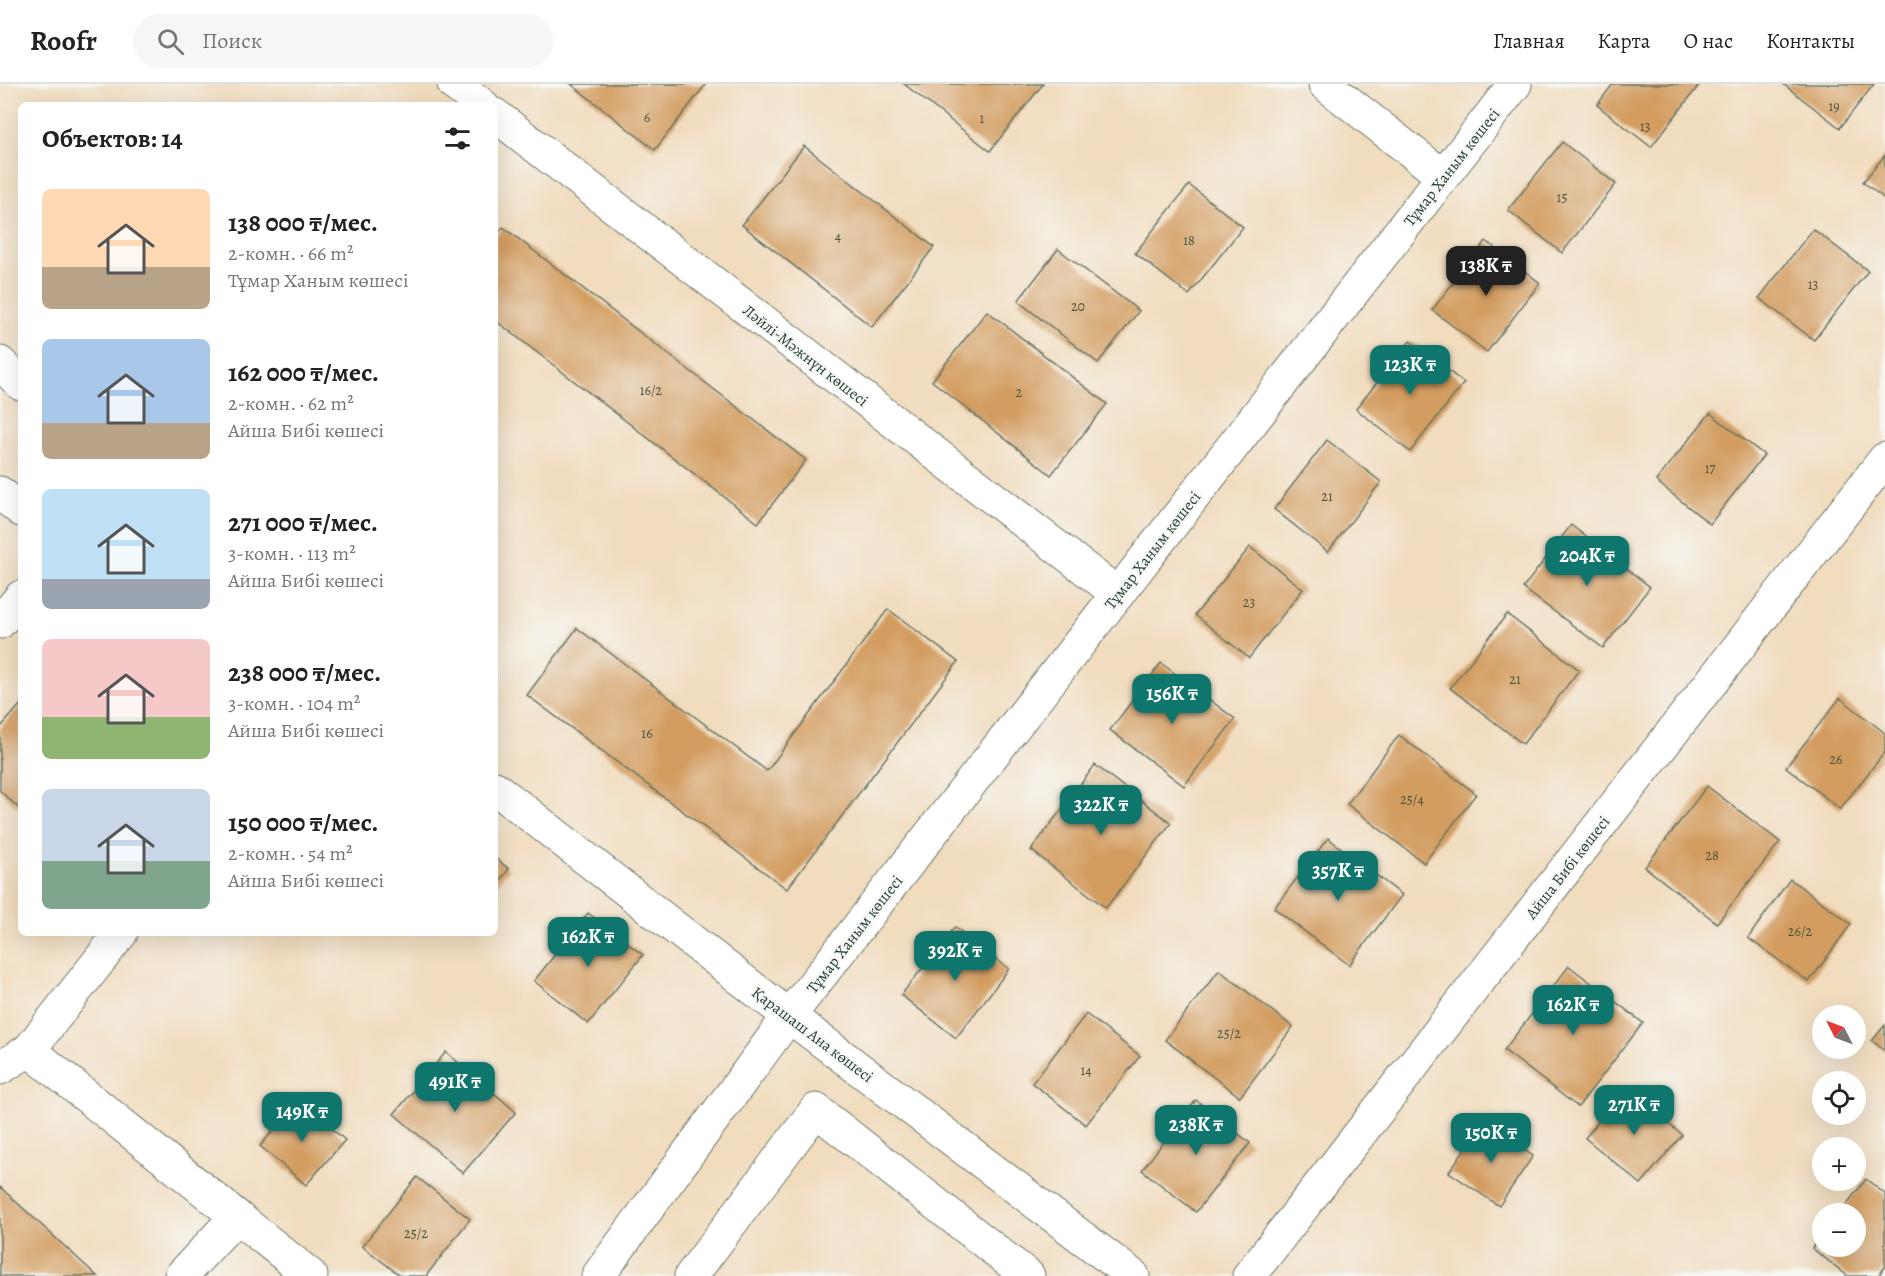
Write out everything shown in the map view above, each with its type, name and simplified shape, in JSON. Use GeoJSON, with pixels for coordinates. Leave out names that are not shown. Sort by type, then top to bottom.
{"type":"FeatureCollection","features":[{"type":"Feature","properties":{"kind":"street"},"geometry":{"type":"LineString","coordinates":[[454,84],[478,102]]}},
{"type":"Feature","properties":{"kind":"street"},"geometry":{"type":"LineString","coordinates":[[1325,84],[1443,176]]}},
{"type":"Feature","properties":{"kind":"street","name":"Тұмар Ханым көшесі"},"geometry":{"type":"LineString","coordinates":[[598,1276],[789,1016],[1515,84]]}},
{"type":"Feature","properties":{"kind":"street","name":"Ләйлі-Мәжнүн көшесі"},"geometry":{"type":"LineString","coordinates":[[498,117],[1118,594]]}},
{"type":"Feature","properties":{"kind":"street"},"geometry":{"type":"LineString","coordinates":[[0,363],[18,381]]}},
{"type":"Feature","properties":{"kind":"street","name":"Айша Бибі көшесі"},"geometry":{"type":"LineString","coordinates":[[1249,1276],[1885,459]]}},
{"type":"Feature","properties":{"kind":"street"},"geometry":{"type":"LineString","coordinates":[[0,493],[18,508]]}},
{"type":"Feature","properties":{"kind":"street"},"geometry":{"type":"LineString","coordinates":[[0,622],[18,601]]}},
{"type":"Feature","properties":{"kind":"street","name":"Қарашаш Ана көшесі"},"geometry":{"type":"LineString","coordinates":[[498,790],[789,1016],[1133,1276]]}},
{"type":"Feature","properties":{"kind":"street"},"geometry":{"type":"LineString","coordinates":[[0,1068],[28,1050],[119,936]]}},
{"type":"Feature","properties":{"kind":"street"},"geometry":{"type":"LineString","coordinates":[[28,1050],[311,1276]]}},
{"type":"Feature","properties":{"kind":"street"},"geometry":{"type":"LineString","coordinates":[[691,1276],[816,1110],[1028,1276]]}},
{"type":"Feature","properties":{"kind":"street"},"geometry":{"type":"LineString","coordinates":[[181,1276],[236,1217]]}},
{"type":"Feature","properties":{"kind":"building"},"geometry":{"type":"Polygon","coordinates":[[[571,84],[706,84],[655,150],[571,84]]]}},
{"type":"Feature","properties":{"kind":"building"},"geometry":{"type":"Polygon","coordinates":[[[904,84],[1043,84],[990,151],[904,84]]]}},
{"type":"Feature","properties":{"kind":"building"},"geometry":{"type":"Polygon","coordinates":[[[1613,84],[1700,84],[1651,147],[1597,105],[1613,84]]]}},
{"type":"Feature","properties":{"kind":"building"},"geometry":{"type":"Polygon","coordinates":[[[1783,84],[1874,84],[1840,128],[1783,84]]]}},
{"type":"Feature","properties":{"kind":"building"},"geometry":{"type":"Polygon","coordinates":[[[1562,142],[1616,184],[1562,253],[1508,210],[1562,142]]]}},
{"type":"Feature","properties":{"kind":"building"},"geometry":{"type":"Polygon","coordinates":[[[804,146],[934,247],[872,327],[742,225],[804,146]]]}},
{"type":"Feature","properties":{"kind":"building"},"geometry":{"type":"Polygon","coordinates":[[[1885,155],[1885,199],[1863,182],[1885,155]]]}},
{"type":"Feature","properties":{"kind":"building"},"geometry":{"type":"Polygon","coordinates":[[[1189,185],[1243,227],[1189,295],[1135,253],[1189,185]]]}},
{"type":"Feature","properties":{"kind":"building"},"geometry":{"type":"Polygon","coordinates":[[[503,227],[806,460],[758,523],[498,322],[498,233],[503,227]]]}},
{"type":"Feature","properties":{"kind":"building"},"geometry":{"type":"Polygon","coordinates":[[[1813,229],[1868,271],[1814,340],[1759,298],[1813,229]]]}},
{"type":"Feature","properties":{"kind":"building"},"geometry":{"type":"Polygon","coordinates":[[[1486,241],[1540,283],[1487,352],[1432,310],[1486,241]]]}},
{"type":"Feature","properties":{"kind":"building"},"geometry":{"type":"Polygon","coordinates":[[[1058,249],[1139,311],[1098,363],[1018,301],[1058,249]]]}},
{"type":"Feature","properties":{"kind":"building"},"geometry":{"type":"Polygon","coordinates":[[[987,311],[1107,404],[1051,475],[932,381],[987,311]]]}},
{"type":"Feature","properties":{"kind":"building"},"geometry":{"type":"Polygon","coordinates":[[[1410,341],[1464,383],[1410,452],[1356,409],[1410,341]]]}},
{"type":"Feature","properties":{"kind":"building"},"geometry":{"type":"Polygon","coordinates":[[[1710,413],[1764,455],[1710,524],[1656,481],[1710,413]]]}},
{"type":"Feature","properties":{"kind":"building"},"geometry":{"type":"Polygon","coordinates":[[[1327,440],[1381,482],[1328,552],[1274,509],[1327,440]]]}},
{"type":"Feature","properties":{"kind":"building"},"geometry":{"type":"Polygon","coordinates":[[[1571,525],[1650,587],[1603,648],[1523,588],[1571,525]]]}},
{"type":"Feature","properties":{"kind":"building"},"geometry":{"type":"Polygon","coordinates":[[[1250,547],[1303,589],[1249,658],[1195,615],[1250,547]]]}},
{"type":"Feature","properties":{"kind":"building"},"geometry":{"type":"Polygon","coordinates":[[[888,609],[958,662],[787,889],[527,695],[577,628],[767,771],[888,609]]]}},
{"type":"Feature","properties":{"kind":"building"},"geometry":{"type":"Polygon","coordinates":[[[1507,614],[1579,670],[1523,744],[1450,688],[1507,614]]]}},
{"type":"Feature","properties":{"kind":"building"},"geometry":{"type":"Polygon","coordinates":[[[1161,663],[1235,719],[1184,786],[1110,730],[1161,663]]]}},
{"type":"Feature","properties":{"kind":"building"},"geometry":{"type":"Polygon","coordinates":[[[1840,698],[1885,733],[1885,752],[1840,809],[1786,767],[1840,698]]]}},
{"type":"Feature","properties":{"kind":"building"},"geometry":{"type":"Polygon","coordinates":[[[18,707],[18,807],[0,791],[0,728],[18,707]]]}},
{"type":"Feature","properties":{"kind":"building"},"geometry":{"type":"Polygon","coordinates":[[[1399,735],[1476,794],[1424,863],[1347,804],[1399,735]]]}},
{"type":"Feature","properties":{"kind":"building"},"geometry":{"type":"Polygon","coordinates":[[[1095,765],[1171,823],[1106,908],[1031,850],[1095,765]]]}},
{"type":"Feature","properties":{"kind":"building"},"geometry":{"type":"Polygon","coordinates":[[[1707,786],[1780,842],[1717,923],[1645,867],[1707,786]]]}},
{"type":"Feature","properties":{"kind":"building"},"geometry":{"type":"Polygon","coordinates":[[[1328,838],[1402,895],[1349,965],[1274,908],[1328,838]]]}},
{"type":"Feature","properties":{"kind":"building"},"geometry":{"type":"Polygon","coordinates":[[[498,860],[509,869],[498,883],[498,860]]]}},
{"type":"Feature","properties":{"kind":"building"},"geometry":{"type":"Polygon","coordinates":[[[1790,879],[1851,924],[1809,982],[1748,938],[1790,879]]]}},
{"type":"Feature","properties":{"kind":"building"},"geometry":{"type":"Polygon","coordinates":[[[588,913],[643,955],[588,1024],[534,981],[588,913]]]}},
{"type":"Feature","properties":{"kind":"building"},"geometry":{"type":"Polygon","coordinates":[[[955,927],[1009,969],[956,1038],[901,995],[955,927]]]}},
{"type":"Feature","properties":{"kind":"building"},"geometry":{"type":"Polygon","coordinates":[[[1569,966],[1643,1023],[1578,1107],[1504,1050],[1569,966]]]}},
{"type":"Feature","properties":{"kind":"building"},"geometry":{"type":"Polygon","coordinates":[[[1219,970],[1293,1027],[1240,1097],[1165,1040],[1219,970]]]}},
{"type":"Feature","properties":{"kind":"building"},"geometry":{"type":"Polygon","coordinates":[[[1086,1014],[1140,1056],[1086,1125],[1032,1083],[1086,1014]]]}},
{"type":"Feature","properties":{"kind":"building"},"geometry":{"type":"Polygon","coordinates":[[[1885,1025],[1885,1051],[1872,1041],[1885,1025]]]}},
{"type":"Feature","properties":{"kind":"building"},"geometry":{"type":"Polygon","coordinates":[[[446,1052],[516,1112],[463,1173],[394,1114],[446,1052]]]}},
{"type":"Feature","properties":{"kind":"building"},"geometry":{"type":"Polygon","coordinates":[[[1626,1089],[1682,1135],[1641,1184],[1585,1138],[1626,1089]]]}},
{"type":"Feature","properties":{"kind":"building"},"geometry":{"type":"Polygon","coordinates":[[[1196,1100],[1250,1143],[1196,1212],[1142,1170],[1196,1100]]]}},
{"type":"Feature","properties":{"kind":"building"},"geometry":{"type":"Polygon","coordinates":[[[299,1101],[345,1140],[306,1185],[260,1146],[299,1101]]]}},
{"type":"Feature","properties":{"kind":"building"},"geometry":{"type":"Polygon","coordinates":[[[1483,1122],[1533,1156],[1499,1206],[1449,1172],[1483,1122]]]}},
{"type":"Feature","properties":{"kind":"building"},"geometry":{"type":"Polygon","coordinates":[[[417,1177],[470,1219],[426,1276],[401,1276],[362,1246],[417,1177]]]}},
{"type":"Feature","properties":{"kind":"building"},"geometry":{"type":"Polygon","coordinates":[[[1866,1179],[1885,1194],[1885,1267],[1878,1276],[1848,1276],[1824,1257],[1866,1257],[1866,1203],[1847,1203],[1857,1191],[1866,1191],[1866,1179]]]}},
{"type":"Feature","properties":{"kind":"building"},"geometry":{"type":"Polygon","coordinates":[[[0,1187],[97,1276],[0,1276],[0,1187]]]}}]}
